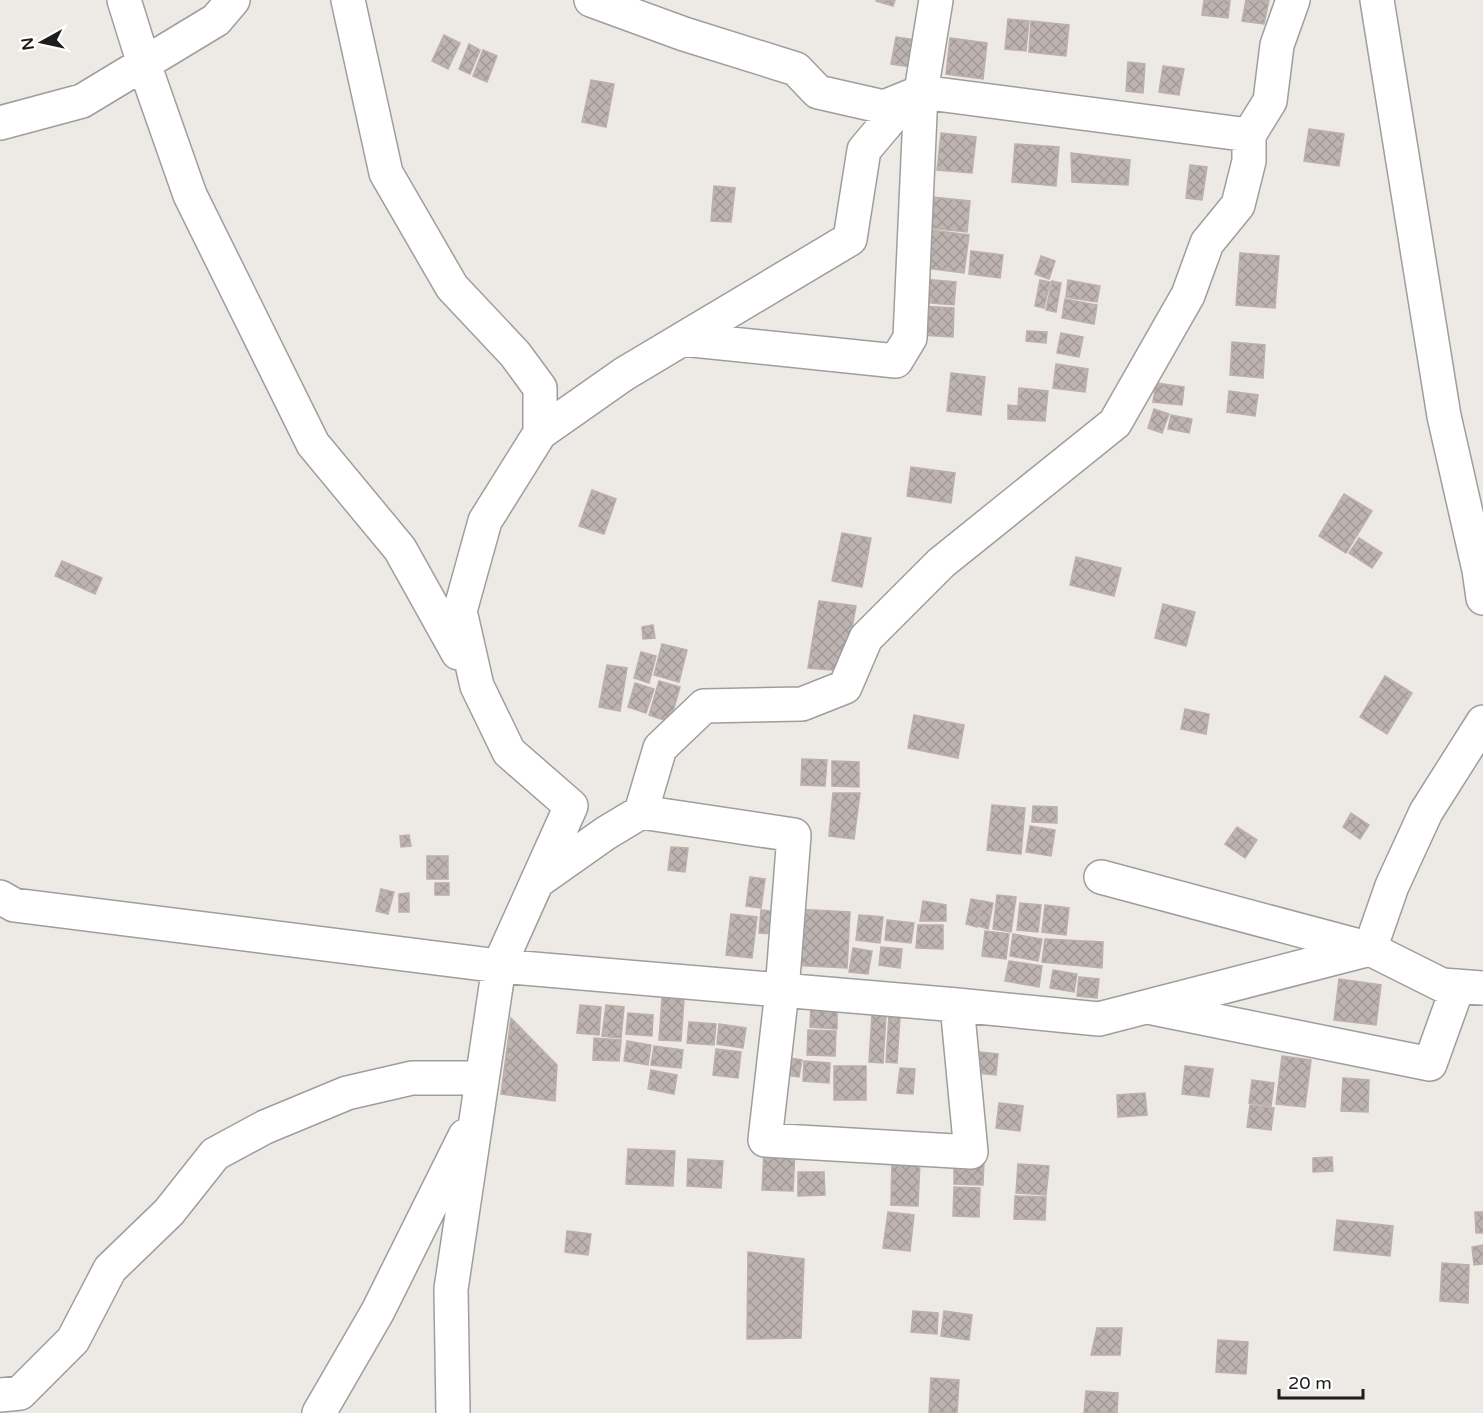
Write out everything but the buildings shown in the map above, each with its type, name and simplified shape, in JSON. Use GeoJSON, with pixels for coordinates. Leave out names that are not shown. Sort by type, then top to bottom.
{"type":"FeatureCollection","features":[{"type":"Feature","properties":{"kind":"street"},"geometry":{"type":"LineString","coordinates":[[124,0],[190,195],[313,444],[400,549],[477,687],[509,752],[571,806],[499,966],[451,1288],[453,1413]]}},
{"type":"Feature","properties":{"kind":"street"},"geometry":{"type":"LineString","coordinates":[[0,123],[82,101],[216,20],[233,0]]}},
{"type":"Feature","properties":{"kind":"street"},"geometry":{"type":"LineString","coordinates":[[348,0],[386,173],[452,287],[516,354],[540,388],[540,432]]}},
{"type":"Feature","properties":{"kind":"street"},"geometry":{"type":"LineString","coordinates":[[591,0],[684,34],[796,69],[818,92],[884,107],[921,92],[1249,135]]}},
{"type":"Feature","properties":{"kind":"street"},"geometry":{"type":"LineString","coordinates":[[683,339],[896,361],[910,338],[921,92],[936,0]]}},
{"type":"Feature","properties":{"kind":"street"},"geometry":{"type":"LineString","coordinates":[[640,812],[660,748],[704,706],[802,704],[845,687],[866,638],[941,563],[1115,423],[1188,296],[1207,243],[1238,205],[1249,161],[1249,135],[1270,101],[1277,45],[1293,0]]}},
{"type":"Feature","properties":{"kind":"street"},"geometry":{"type":"LineString","coordinates":[[1377,0],[1444,417],[1479,570],[1483,598]]}},
{"type":"Feature","properties":{"kind":"street"},"geometry":{"type":"LineString","coordinates":[[477,687],[460,611],[485,521],[540,432],[624,374],[850,239],[864,150],[902,105],[921,92]]}},
{"type":"Feature","properties":{"kind":"street"},"geometry":{"type":"LineString","coordinates":[[1370,950],[1392,886],[1426,812],[1483,722]]}},
{"type":"Feature","properties":{"kind":"street"},"geometry":{"type":"LineString","coordinates":[[538,881],[640,812],[794,835],[782,991],[765,1140],[971,1152],[957,1005]]}},
{"type":"Feature","properties":{"kind":"street"},"geometry":{"type":"LineString","coordinates":[[1101,877],[1370,950],[1442,985],[1470,987],[1430,1064],[1146,1007]]}},
{"type":"Feature","properties":{"kind":"street"},"geometry":{"type":"LineString","coordinates":[[0,897],[14,905],[499,966],[1098,1019],[1370,950]]}},
{"type":"Feature","properties":{"kind":"street"},"geometry":{"type":"LineString","coordinates":[[0,1395],[20,1393],[73,1340],[110,1269],[169,1212],[214,1154],[265,1127],[347,1093],[412,1078],[482,1078]]}},
{"type":"Feature","properties":{"kind":"street"},"geometry":{"type":"LineString","coordinates":[[319,1413],[378,1311],[478,1110]]}}]}
